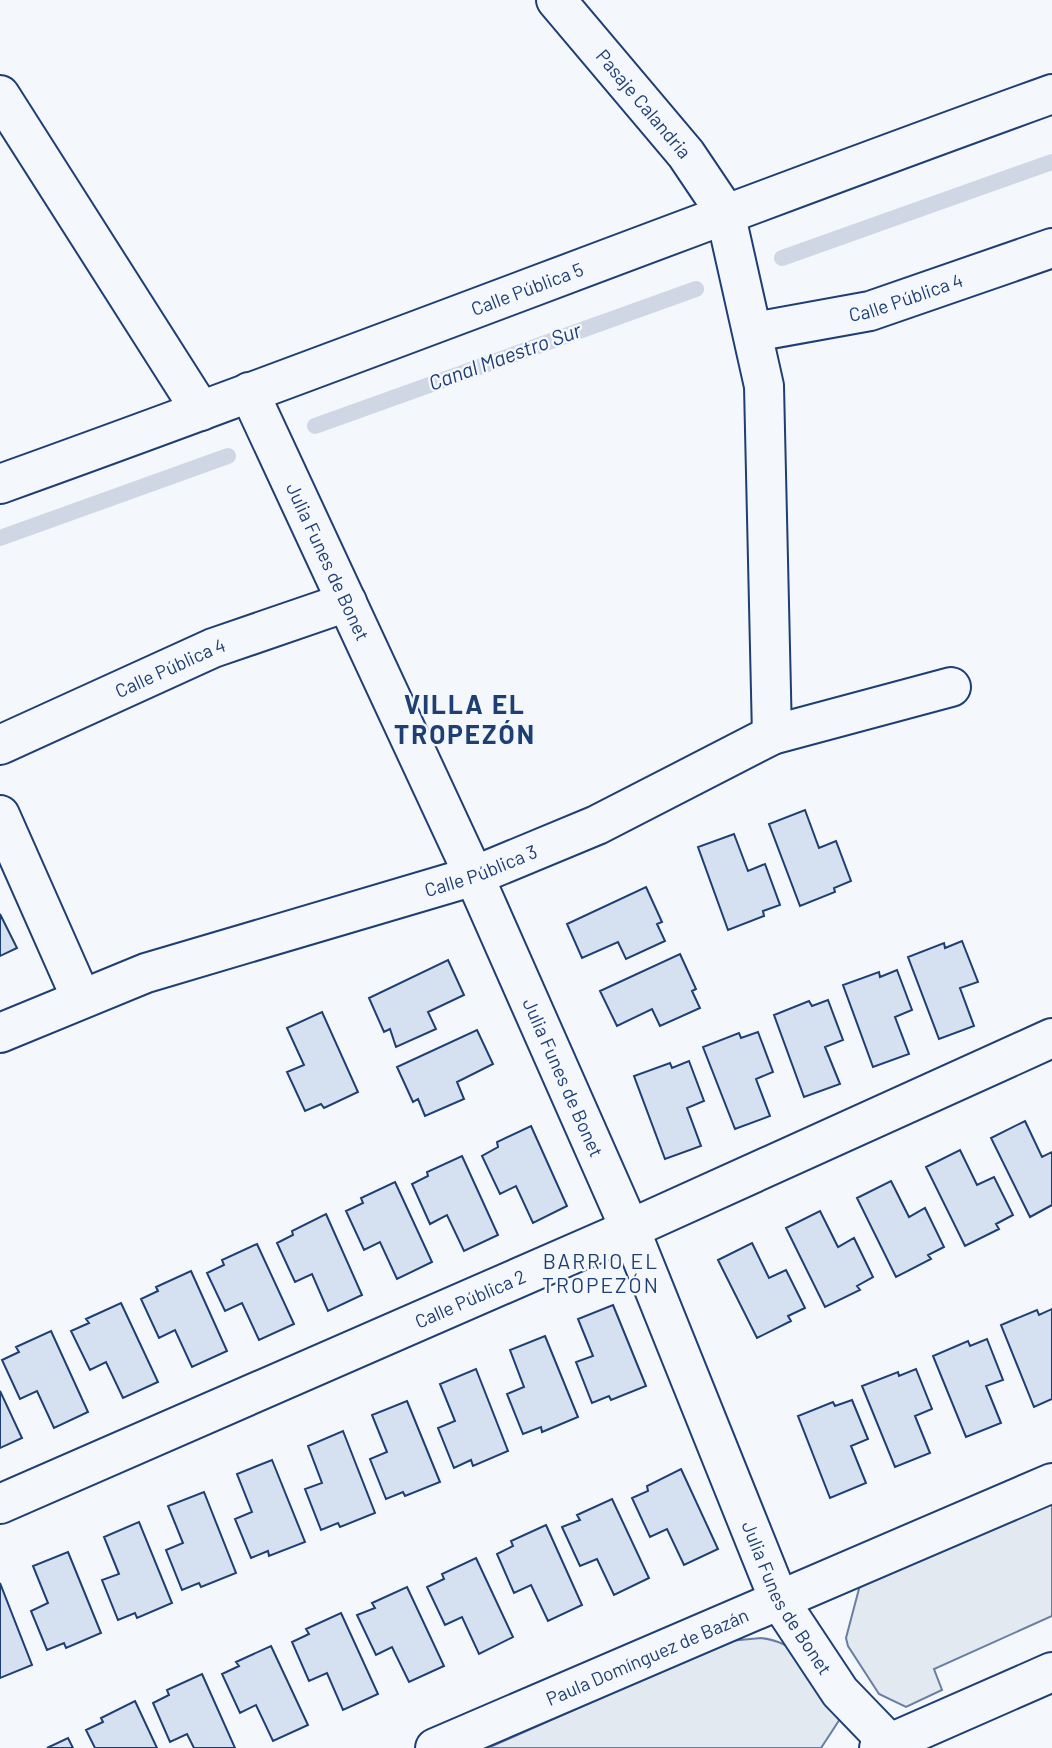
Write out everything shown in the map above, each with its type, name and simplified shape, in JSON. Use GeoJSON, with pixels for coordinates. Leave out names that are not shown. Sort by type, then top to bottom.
{"type":"FeatureCollection","features":[{"type":"Feature","properties":{"kind":"street","name":"Pasaje Calandria"},"geometry":{"type":"LineString","coordinates":[[556,0],[686,154],[725,212]]}},
{"type":"Feature","properties":{"kind":"street"},"geometry":{"type":"LineString","coordinates":[[0,94],[201,411]]}},
{"type":"Feature","properties":{"kind":"street","name":"Calle Pública 5"},"geometry":{"type":"LineString","coordinates":[[0,484],[249,393],[725,212],[1052,94]]}},
{"type":"Feature","properties":{"kind":"street"},"geometry":{"type":"LineString","coordinates":[[725,212],[764,386],[772,735]]}},
{"type":"Feature","properties":{"kind":"street","name":"Calle Pública 4"},"geometry":{"type":"LineString","coordinates":[[754,332],[870,311],[1052,248]]}},
{"type":"Feature","properties":{"kind":"street","name":"Julia Funes de Bonet"},"geometry":{"type":"LineString","coordinates":[[249,393],[474,876],[630,1229],[779,1600],[840,1692],[887,1747]]}},
{"type":"Feature","properties":{"kind":"street","name":"Calle Pública 4"},"geometry":{"type":"LineString","coordinates":[[0,745],[214,648],[347,602]]}},
{"type":"Feature","properties":{"kind":"street","name":"Calle Pública 3"},"geometry":{"type":"LineString","coordinates":[[0,1033],[146,973],[474,876],[597,825],[772,735],[951,687]]}},
{"type":"Feature","properties":{"kind":"street"},"geometry":{"type":"LineString","coordinates":[[0,815],[81,998]]}},
{"type":"Feature","properties":{"kind":"street","name":"Calle Pública 2"},"geometry":{"type":"LineString","coordinates":[[0,1504],[630,1229],[1052,1038]]}},
{"type":"Feature","properties":{"kind":"street","name":"Paula Domínguez de Bazán"},"geometry":{"type":"LineString","coordinates":[[435,1748],[1052,1483]]}},
{"type":"Feature","properties":{"kind":"street"},"geometry":{"type":"LineString","coordinates":[[887,1747],[1052,1672]]}},
{"type":"Feature","properties":{"kind":"shaded area"},"geometry":{"type":"Polygon","coordinates":[[[1052,1502],[1052,1616],[934,1669],[942,1690],[906,1707],[879,1694],[848,1646],[846,1638],[860,1585],[1052,1502]]]}},
{"type":"Feature","properties":{"kind":"shaded area"},"geometry":{"type":"Polygon","coordinates":[[[761,1638],[790,1648],[801,1656],[818,1678],[840,1719],[821,1748],[488,1748],[729,1641],[761,1638]]]}},
{"type":"Feature","properties":{"kind":"building"},"geometry":{"type":"Polygon","coordinates":[[[805,810],[819,848],[836,841],[851,881],[834,888],[835,892],[800,906],[769,824],[805,810]]]}},
{"type":"Feature","properties":{"kind":"building"},"geometry":{"type":"Polygon","coordinates":[[[734,834],[748,871],[765,864],[780,905],[763,911],[764,916],[728,930],[698,847],[734,834]]]}},
{"type":"Feature","properties":{"kind":"building"},"geometry":{"type":"Polygon","coordinates":[[[646,887],[662,922],[657,924],[665,941],[626,959],[618,942],[582,958],[567,924],[646,887]]]}},
{"type":"Feature","properties":{"kind":"building"},"geometry":{"type":"Polygon","coordinates":[[[0,914],[17,948],[0,956],[0,914]]]}},
{"type":"Feature","properties":{"kind":"building"},"geometry":{"type":"Polygon","coordinates":[[[962,941],[978,982],[960,988],[974,1026],[939,1039],[908,957],[944,943],[945,948],[962,941]]]}},
{"type":"Feature","properties":{"kind":"building"},"geometry":{"type":"Polygon","coordinates":[[[680,954],[696,989],[692,991],[700,1008],[660,1026],[652,1009],[617,1026],[600,991],[680,954]]]}},
{"type":"Feature","properties":{"kind":"building"},"geometry":{"type":"Polygon","coordinates":[[[448,960],[464,995],[428,1012],[436,1029],[396,1047],[390,1029],[384,1032],[369,998],[448,960]]]}},
{"type":"Feature","properties":{"kind":"building"},"geometry":{"type":"Polygon","coordinates":[[[897,970],[912,1010],[895,1017],[909,1054],[873,1067],[843,985],[879,972],[880,977],[897,970]]]}},
{"type":"Feature","properties":{"kind":"building"},"geometry":{"type":"Polygon","coordinates":[[[828,1000],[843,1040],[825,1047],[840,1084],[804,1097],[774,1015],[809,1001],[812,1006],[828,1000]]]}},
{"type":"Feature","properties":{"kind":"building"},"geometry":{"type":"Polygon","coordinates":[[[322,1012],[358,1092],[324,1108],[321,1104],[305,1111],[287,1072],[304,1065],[287,1028],[322,1012]]]}},
{"type":"Feature","properties":{"kind":"building"},"geometry":{"type":"Polygon","coordinates":[[[477,1030],[493,1064],[457,1082],[464,1099],[425,1116],[418,1099],[413,1102],[397,1067],[477,1030]]]}},
{"type":"Feature","properties":{"kind":"building"},"geometry":{"type":"Polygon","coordinates":[[[758,1032],[773,1072],[756,1079],[770,1116],[735,1129],[703,1047],[739,1033],[741,1038],[758,1032]]]}},
{"type":"Feature","properties":{"kind":"building"},"geometry":{"type":"Polygon","coordinates":[[[689,1061],[704,1101],[687,1108],[701,1146],[665,1159],[634,1076],[670,1063],[672,1068],[689,1061]]]}},
{"type":"Feature","properties":{"kind":"building"},"geometry":{"type":"Polygon","coordinates":[[[1025,1121],[1042,1157],[1052,1152],[1052,1205],[1030,1217],[991,1138],[1025,1121]]]}},
{"type":"Feature","properties":{"kind":"building"},"geometry":{"type":"Polygon","coordinates":[[[531,1126],[567,1206],[533,1223],[516,1186],[500,1194],[482,1156],[498,1147],[497,1142],[531,1126]]]}},
{"type":"Feature","properties":{"kind":"building"},"geometry":{"type":"Polygon","coordinates":[[[960,1150],[977,1185],[994,1177],[1013,1215],[996,1224],[999,1229],[965,1246],[926,1167],[960,1150]]]}},
{"type":"Feature","properties":{"kind":"building"},"geometry":{"type":"Polygon","coordinates":[[[462,1156],[498,1235],[464,1251],[447,1215],[430,1224],[412,1184],[428,1176],[427,1172],[462,1156]]]}},
{"type":"Feature","properties":{"kind":"building"},"geometry":{"type":"Polygon","coordinates":[[[891,1181],[909,1217],[925,1208],[944,1247],[928,1255],[931,1259],[896,1277],[857,1198],[891,1181]]]}},
{"type":"Feature","properties":{"kind":"building"},"geometry":{"type":"Polygon","coordinates":[[[395,1182],[432,1262],[397,1279],[380,1242],[364,1250],[346,1211],[363,1203],[361,1198],[395,1182]]]}},
{"type":"Feature","properties":{"kind":"building"},"geometry":{"type":"Polygon","coordinates":[[[820,1211],[838,1247],[854,1238],[873,1277],[857,1286],[860,1290],[825,1307],[786,1228],[820,1211]]]}},
{"type":"Feature","properties":{"kind":"building"},"geometry":{"type":"Polygon","coordinates":[[[326,1214],[362,1295],[328,1311],[312,1274],[295,1282],[277,1243],[293,1235],[292,1231],[326,1214]]]}},
{"type":"Feature","properties":{"kind":"building"},"geometry":{"type":"Polygon","coordinates":[[[752,1243],[769,1278],[786,1270],[805,1308],[788,1316],[791,1321],[757,1338],[718,1260],[752,1243]]]}},
{"type":"Feature","properties":{"kind":"building"},"geometry":{"type":"Polygon","coordinates":[[[257,1244],[294,1324],[259,1340],[242,1303],[225,1311],[207,1273],[224,1265],[222,1260],[257,1244]]]}},
{"type":"Feature","properties":{"kind":"building"},"geometry":{"type":"Polygon","coordinates":[[[191,1271],[227,1351],[192,1367],[175,1330],[159,1338],[141,1299],[158,1291],[156,1287],[191,1271]]]}},
{"type":"Feature","properties":{"kind":"building"},"geometry":{"type":"Polygon","coordinates":[[[121,1303],[158,1382],[123,1398],[106,1362],[90,1370],[71,1331],[89,1323],[86,1319],[121,1303]]]}},
{"type":"Feature","properties":{"kind":"building"},"geometry":{"type":"Polygon","coordinates":[[[613,1305],[646,1386],[611,1400],[609,1396],[592,1403],[576,1362],[593,1356],[578,1319],[613,1305]]]}},
{"type":"Feature","properties":{"kind":"building"},"geometry":{"type":"Polygon","coordinates":[[[1052,1309],[1052,1399],[1034,1407],[1001,1325],[1037,1310],[1039,1315],[1052,1309]]]}},
{"type":"Feature","properties":{"kind":"building"},"geometry":{"type":"Polygon","coordinates":[[[51,1331],[88,1412],[54,1428],[37,1391],[20,1399],[2,1360],[19,1352],[16,1347],[51,1331]]]}},
{"type":"Feature","properties":{"kind":"building"},"geometry":{"type":"Polygon","coordinates":[[[545,1336],[578,1417],[542,1432],[541,1427],[523,1434],[507,1394],[524,1387],[510,1350],[545,1336]]]}},
{"type":"Feature","properties":{"kind":"building"},"geometry":{"type":"Polygon","coordinates":[[[987,1339],[1003,1380],[986,1386],[1001,1423],[966,1437],[933,1356],[968,1341],[970,1346],[987,1339]]]}},
{"type":"Feature","properties":{"kind":"building"},"geometry":{"type":"Polygon","coordinates":[[[476,1369],[508,1451],[473,1466],[471,1460],[454,1468],[438,1428],[455,1421],[440,1384],[476,1369]]]}},
{"type":"Feature","properties":{"kind":"building"},"geometry":{"type":"Polygon","coordinates":[[[916,1369],[932,1409],[915,1416],[930,1453],[895,1467],[862,1386],[898,1372],[899,1376],[916,1369]]]}},
{"type":"Feature","properties":{"kind":"building"},"geometry":{"type":"Polygon","coordinates":[[[0,1391],[22,1438],[0,1448],[0,1391]]]}},
{"type":"Feature","properties":{"kind":"building"},"geometry":{"type":"Polygon","coordinates":[[[852,1400],[868,1439],[851,1446],[866,1483],[830,1498],[798,1416],[833,1402],[835,1406],[852,1400]]]}},
{"type":"Feature","properties":{"kind":"building"},"geometry":{"type":"Polygon","coordinates":[[[407,1401],[440,1482],[405,1496],[403,1492],[386,1499],[370,1459],[387,1452],[372,1415],[407,1401]]]}},
{"type":"Feature","properties":{"kind":"building"},"geometry":{"type":"Polygon","coordinates":[[[343,1431],[375,1513],[340,1527],[338,1523],[321,1530],[305,1489],[322,1483],[308,1446],[343,1431]]]}},
{"type":"Feature","properties":{"kind":"building"},"geometry":{"type":"Polygon","coordinates":[[[272,1460],[305,1542],[269,1556],[268,1551],[251,1558],[235,1519],[252,1512],[237,1474],[272,1460]]]}},
{"type":"Feature","properties":{"kind":"building"},"geometry":{"type":"Polygon","coordinates":[[[681,1469],[718,1549],[684,1565],[667,1529],[650,1537],[632,1498],[648,1491],[647,1486],[681,1469]]]}},
{"type":"Feature","properties":{"kind":"building"},"geometry":{"type":"Polygon","coordinates":[[[204,1492],[236,1573],[201,1587],[199,1583],[182,1590],[166,1550],[183,1543],[168,1506],[204,1492]]]}},
{"type":"Feature","properties":{"kind":"building"},"geometry":{"type":"Polygon","coordinates":[[[612,1499],[649,1578],[614,1595],[597,1559],[580,1566],[562,1527],[580,1520],[577,1515],[612,1499]]]}},
{"type":"Feature","properties":{"kind":"building"},"geometry":{"type":"Polygon","coordinates":[[[139,1522],[172,1603],[137,1618],[135,1613],[118,1620],[102,1580],[119,1574],[104,1537],[139,1522]]]}},
{"type":"Feature","properties":{"kind":"building"},"geometry":{"type":"Polygon","coordinates":[[[546,1525],[582,1605],[548,1621],[531,1585],[514,1593],[497,1554],[513,1546],[511,1541],[546,1525]]]}},
{"type":"Feature","properties":{"kind":"building"},"geometry":{"type":"Polygon","coordinates":[[[68,1552],[101,1633],[66,1648],[64,1643],[47,1650],[31,1611],[48,1603],[33,1566],[68,1552]]]}},
{"type":"Feature","properties":{"kind":"building"},"geometry":{"type":"Polygon","coordinates":[[[476,1558],[513,1637],[479,1654],[462,1617],[445,1625],[427,1587],[444,1579],[442,1574],[476,1558]]]}},
{"type":"Feature","properties":{"kind":"building"},"geometry":{"type":"Polygon","coordinates":[[[0,1583],[32,1665],[0,1678],[0,1583]]]}},
{"type":"Feature","properties":{"kind":"building"},"geometry":{"type":"Polygon","coordinates":[[[407,1587],[444,1666],[409,1682],[392,1647],[376,1655],[357,1615],[375,1608],[372,1603],[407,1587]]]}},
{"type":"Feature","properties":{"kind":"building"},"geometry":{"type":"Polygon","coordinates":[[[341,1613],[378,1694],[343,1710],[327,1673],[309,1681],[292,1642],[309,1634],[306,1629],[341,1613]]]}},
{"type":"Feature","properties":{"kind":"building"},"geometry":{"type":"Polygon","coordinates":[[[271,1646],[308,1725],[273,1741],[256,1705],[240,1713],[222,1674],[239,1666],[236,1662],[271,1646]]]}},
{"type":"Feature","properties":{"kind":"building"},"geometry":{"type":"Polygon","coordinates":[[[202,1674],[235,1748],[194,1748],[187,1734],[170,1742],[153,1703],[169,1695],[167,1690],[202,1674]]]}},
{"type":"Feature","properties":{"kind":"building"},"geometry":{"type":"Polygon","coordinates":[[[135,1701],[157,1748],[95,1748],[86,1730],[103,1722],[101,1718],[135,1701]]]}},
{"type":"Feature","properties":{"kind":"building"},"geometry":{"type":"Polygon","coordinates":[[[68,1738],[73,1748],[47,1748],[68,1738]]]}},
{"type":"Feature","properties":{"kind":"waterway","name":"Canal Maestro Sur"},"geometry":{"type":"LineString","coordinates":[[782,258],[1052,162]]}},
{"type":"Feature","properties":{"kind":"waterway","name":"Canal Maestro Sur"},"geometry":{"type":"LineString","coordinates":[[315,426],[696,289]]}},
{"type":"Feature","properties":{"kind":"waterway","name":"Canal Maestro Sur"},"geometry":{"type":"LineString","coordinates":[[0,538],[228,456]]}},
{"type":"Feature","properties":{"kind":"district","name":"VILLA EL TROPEZÓN"},"geometry":{"type":"Point","coordinates":[465,720]}},
{"type":"Feature","properties":{"kind":"district","name":"BARRIO EL TROPEZÓN"},"geometry":{"type":"Point","coordinates":[601,1274]}}]}
